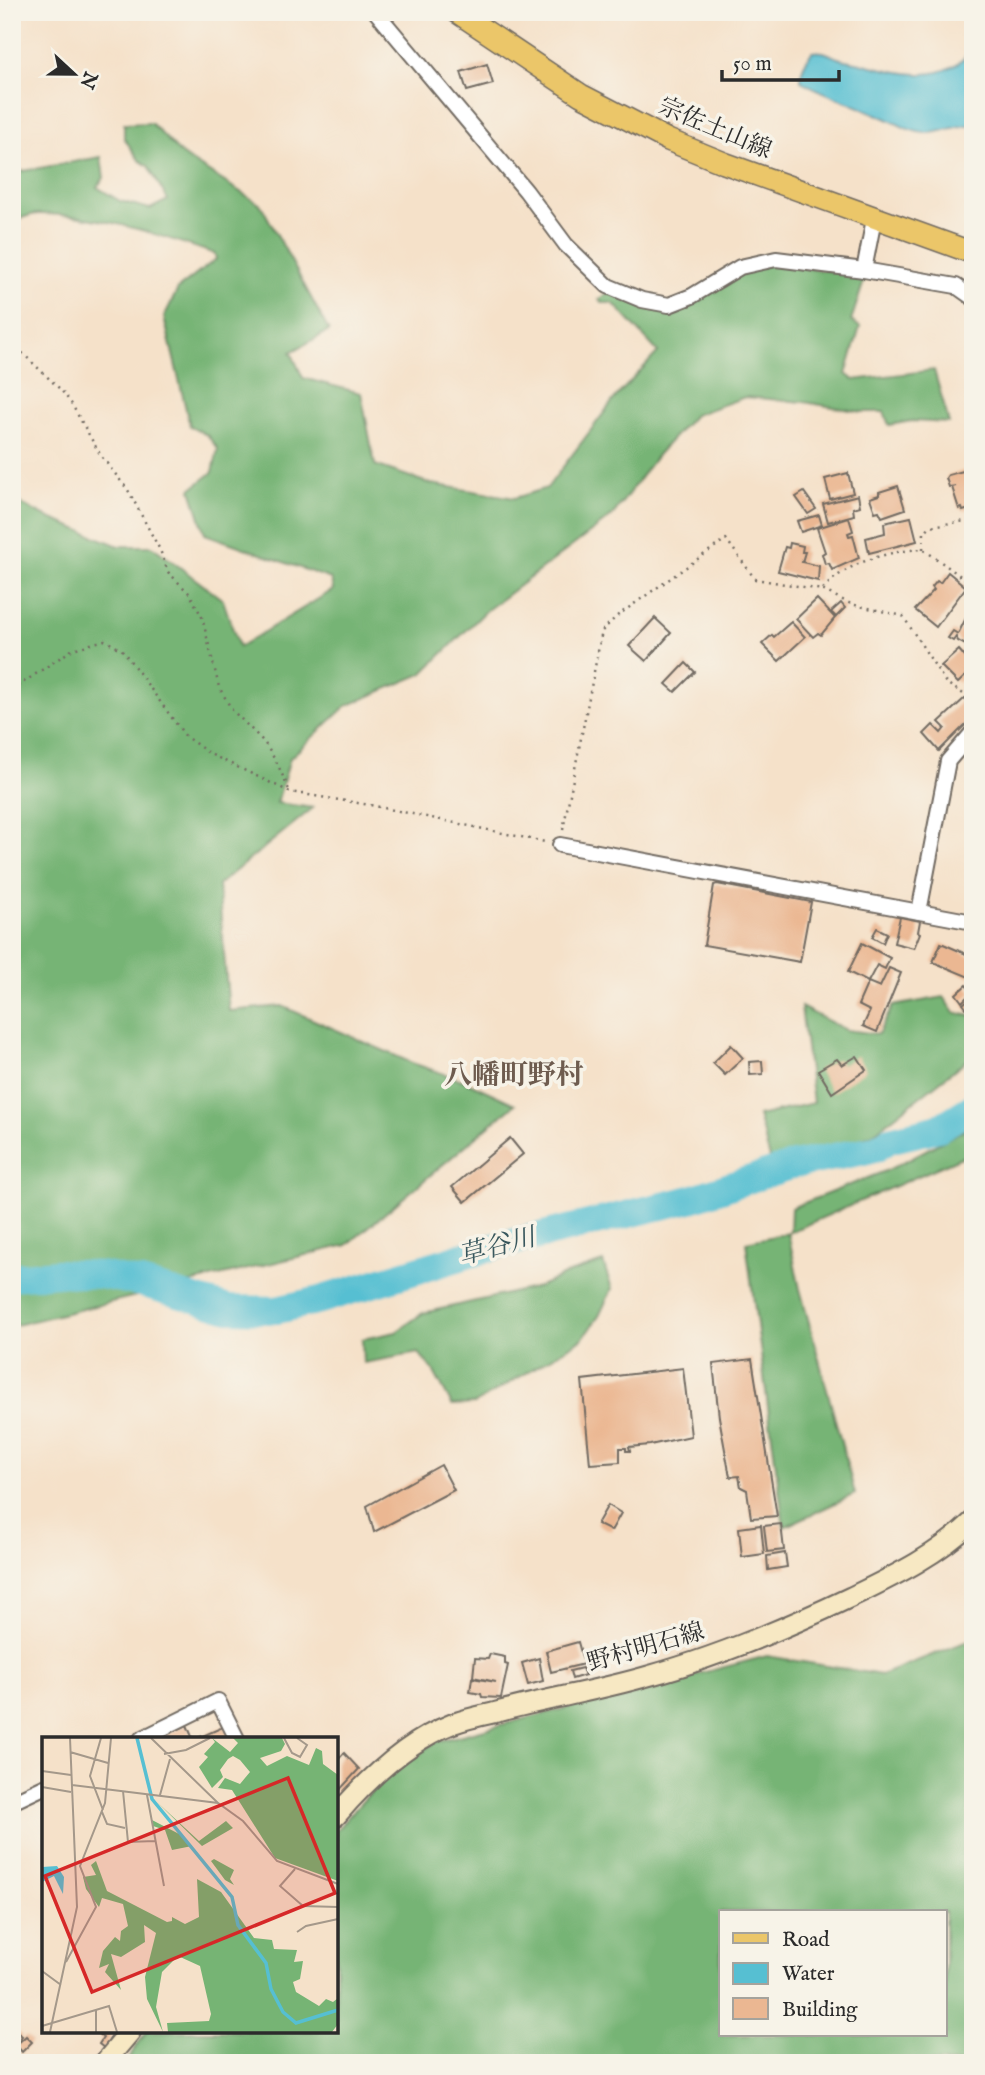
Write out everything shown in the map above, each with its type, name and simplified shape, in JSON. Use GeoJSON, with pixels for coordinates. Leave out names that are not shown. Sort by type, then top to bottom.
{"type":"FeatureCollection","features":[{"type":"Feature","properties":{"kind":"main road","name":"宗佐土山線"},"geometry":{"type":"LineString","coordinates":[[457,12],[581,95],[668,140],[874,219],[973,253]]}},
{"type":"Feature","properties":{"kind":"main road","name":"野村明石線"},"geometry":{"type":"LineString","coordinates":[[338,1814],[358,1791],[406,1750],[451,1724],[648,1676],[744,1644],[807,1618],[905,1571],[957,1536],[973,1521]]}},
{"type":"Feature","properties":{"kind":"main road"},"geometry":{"type":"LineString","coordinates":[[104,2063],[129,2033]]}},
{"type":"Feature","properties":{"kind":"street"},"geometry":{"type":"LineString","coordinates":[[376,12],[526,191],[566,245],[608,286],[642,300],[669,305],[692,296],[740,267],[776,259],[956,285],[973,298]]}},
{"type":"Feature","properties":{"kind":"street"},"geometry":{"type":"LineString","coordinates":[[864,270],[874,219]]}},
{"type":"Feature","properties":{"kind":"street"},"geometry":{"type":"LineString","coordinates":[[919,912],[948,761],[973,732]]}},
{"type":"Feature","properties":{"kind":"street"},"geometry":{"type":"LineString","coordinates":[[560,845],[973,922]]}},
{"type":"Feature","properties":{"kind":"street"},"geometry":{"type":"LineString","coordinates":[[145,1737],[218,1701],[236,1737]]}},
{"type":"Feature","properties":{"kind":"street"},"geometry":{"type":"LineString","coordinates":[[12,1802],[42,1788]]}},
{"type":"Feature","properties":{"kind":"path"},"geometry":{"type":"LineString","coordinates":[[12,343],[61,390],[101,456],[128,490],[160,550],[168,572],[190,594],[202,617],[219,687],[232,710],[264,742],[278,763],[290,792]]}},
{"type":"Feature","properties":{"kind":"path"},"geometry":{"type":"LineString","coordinates":[[923,550],[924,533],[930,526],[973,520]]}},
{"type":"Feature","properties":{"kind":"path"},"geometry":{"type":"LineString","coordinates":[[12,691],[73,649],[104,640],[123,651],[186,737],[210,754],[290,792],[560,845],[602,632],[608,624],[726,539],[755,579],[822,590],[852,604],[903,616],[946,683],[973,700]]}},
{"type":"Feature","properties":{"kind":"path"},"geometry":{"type":"LineString","coordinates":[[822,590],[834,577],[864,563],[890,555],[923,550],[973,585]]}},
{"type":"Feature","properties":{"kind":"green space"},"geometry":{"type":"Polygon","coordinates":[[[151,123],[182,155],[261,205],[329,331],[291,352],[303,378],[361,393],[375,465],[431,484],[515,498],[547,488],[616,397],[658,352],[613,303],[602,303],[599,299],[611,291],[667,310],[730,277],[770,264],[866,275],[851,321],[860,327],[846,374],[854,380],[934,370],[949,423],[912,421],[889,425],[884,412],[862,412],[804,402],[745,397],[694,415],[658,454],[612,516],[487,610],[422,674],[346,706],[290,758],[277,803],[313,808],[218,885],[229,1011],[282,1006],[412,1063],[465,1081],[515,1104],[347,1245],[12,1326],[12,499],[42,515],[119,546],[152,546],[223,600],[239,647],[333,590],[331,579],[205,534],[191,489],[213,472],[218,449],[207,435],[190,426],[164,317],[178,289],[216,259],[215,254],[129,227],[84,218],[39,214],[12,221],[12,173],[101,157],[104,178],[97,187],[120,201],[150,209],[168,200],[148,166],[139,160],[124,138],[124,124],[151,123]]]}},
{"type":"Feature","properties":{"kind":"green space"},"geometry":{"type":"Polygon","coordinates":[[[944,997],[955,1013],[973,1016],[973,1055],[871,1135],[773,1169],[758,1116],[813,1103],[801,1007],[846,1030],[878,1034],[893,1006],[944,997]]]}},
{"type":"Feature","properties":{"kind":"green space"},"geometry":{"type":"Polygon","coordinates":[[[973,1125],[973,1152],[790,1232],[791,1208],[888,1170],[973,1125]]]}},
{"type":"Feature","properties":{"kind":"green space"},"geometry":{"type":"Polygon","coordinates":[[[788,1233],[800,1289],[855,1494],[784,1527],[746,1242],[788,1233]]]}},
{"type":"Feature","properties":{"kind":"green space"},"geometry":{"type":"Polygon","coordinates":[[[603,1262],[612,1289],[599,1316],[582,1339],[475,1404],[452,1405],[434,1372],[419,1353],[363,1363],[362,1339],[396,1332],[423,1313],[538,1287],[603,1262]]]}},
{"type":"Feature","properties":{"kind":"green space"},"geometry":{"type":"Polygon","coordinates":[[[973,1639],[973,2063],[125,2063],[146,2033],[338,2033],[338,1828],[382,1780],[435,1742],[767,1656],[881,1675],[973,1639]]]}},
{"type":"Feature","properties":{"kind":"water"},"geometry":{"type":"Polygon","coordinates":[[[973,47],[973,125],[931,133],[914,131],[801,81],[802,69],[812,52],[822,52],[894,71],[923,74],[951,68],[973,47]]]}},
{"type":"Feature","properties":{"kind":"building"},"geometry":{"type":"Polygon","coordinates":[[[487,64],[493,84],[467,91],[461,72],[487,64]]]}},
{"type":"Feature","properties":{"kind":"building"},"geometry":{"type":"Polygon","coordinates":[[[967,470],[973,489],[973,508],[963,511],[962,508],[959,509],[952,487],[956,486],[949,487],[946,478],[967,470]]]}},
{"type":"Feature","properties":{"kind":"building"},"geometry":{"type":"Polygon","coordinates":[[[848,473],[853,493],[830,499],[825,479],[848,473]]]}},
{"type":"Feature","properties":{"kind":"building"},"geometry":{"type":"Polygon","coordinates":[[[898,486],[905,509],[882,517],[879,511],[875,512],[870,498],[898,486]]]}},
{"type":"Feature","properties":{"kind":"building"},"geometry":{"type":"Polygon","coordinates":[[[804,492],[816,509],[808,514],[796,497],[804,492]]]}},
{"type":"Feature","properties":{"kind":"building"},"geometry":{"type":"Polygon","coordinates":[[[858,495],[860,506],[853,508],[854,515],[828,522],[823,504],[858,495]]]}},
{"type":"Feature","properties":{"kind":"building"},"geometry":{"type":"Polygon","coordinates":[[[819,515],[822,525],[801,532],[797,521],[819,515]]]}},
{"type":"Feature","properties":{"kind":"building"},"geometry":{"type":"Polygon","coordinates":[[[911,517],[917,541],[869,553],[866,538],[885,533],[884,523],[911,517]]]}},
{"type":"Feature","properties":{"kind":"building"},"geometry":{"type":"Polygon","coordinates":[[[849,518],[853,531],[848,533],[849,536],[853,535],[859,558],[832,570],[829,563],[825,564],[822,554],[825,552],[817,528],[849,518]]]}},
{"type":"Feature","properties":{"kind":"building"},"geometry":{"type":"Polygon","coordinates":[[[790,543],[803,546],[802,552],[805,552],[802,562],[819,566],[818,581],[778,571],[785,547],[789,548],[790,543]]]}},
{"type":"Feature","properties":{"kind":"building"},"geometry":{"type":"Polygon","coordinates":[[[948,572],[966,587],[936,627],[915,610],[934,590],[932,587],[937,581],[940,583],[948,572]]]}},
{"type":"Feature","properties":{"kind":"building"},"geometry":{"type":"Polygon","coordinates":[[[817,599],[835,618],[821,635],[818,633],[813,637],[796,619],[817,599]]]}},
{"type":"Feature","properties":{"kind":"building"},"geometry":{"type":"Polygon","coordinates":[[[841,603],[845,608],[836,617],[831,612],[841,603]]]}},
{"type":"Feature","properties":{"kind":"building"},"geometry":{"type":"Polygon","coordinates":[[[968,614],[973,617],[973,649],[958,641],[956,637],[953,641],[948,638],[953,631],[958,634],[968,614]]]}},
{"type":"Feature","properties":{"kind":"building"},"geometry":{"type":"Polygon","coordinates":[[[655,618],[671,633],[646,661],[629,646],[655,618]]]}},
{"type":"Feature","properties":{"kind":"building"},"geometry":{"type":"Polygon","coordinates":[[[791,622],[805,637],[779,661],[762,644],[791,622]]]}},
{"type":"Feature","properties":{"kind":"building"},"geometry":{"type":"Polygon","coordinates":[[[959,650],[965,657],[973,650],[973,669],[958,683],[941,666],[959,650]]]}},
{"type":"Feature","properties":{"kind":"building"},"geometry":{"type":"Polygon","coordinates":[[[686,663],[695,672],[675,692],[666,684],[686,663]]]}},
{"type":"Feature","properties":{"kind":"building"},"geometry":{"type":"Polygon","coordinates":[[[965,698],[973,702],[973,714],[969,717],[971,719],[939,751],[924,734],[933,725],[941,733],[945,728],[939,722],[965,698]]]}},
{"type":"Feature","properties":{"kind":"building"},"geometry":{"type":"Polygon","coordinates":[[[714,885],[811,902],[800,962],[704,945],[714,885]]]}},
{"type":"Feature","properties":{"kind":"building"},"geometry":{"type":"Polygon","coordinates":[[[900,917],[920,921],[920,933],[914,948],[894,943],[900,917]]]}},
{"type":"Feature","properties":{"kind":"building"},"geometry":{"type":"Polygon","coordinates":[[[877,928],[887,933],[883,943],[872,937],[877,928]]]}},
{"type":"Feature","properties":{"kind":"building"},"geometry":{"type":"Polygon","coordinates":[[[862,943],[890,958],[885,969],[877,965],[868,982],[848,972],[862,943]]]}},
{"type":"Feature","properties":{"kind":"building"},"geometry":{"type":"Polygon","coordinates":[[[941,943],[973,957],[969,977],[933,962],[941,943]]]}},
{"type":"Feature","properties":{"kind":"building"},"geometry":{"type":"Polygon","coordinates":[[[889,968],[901,973],[877,1032],[863,1026],[870,1011],[858,1005],[868,982],[880,987],[889,968]]]}},
{"type":"Feature","properties":{"kind":"building"},"geometry":{"type":"Polygon","coordinates":[[[966,985],[972,992],[962,1002],[956,994],[966,985]]]}},
{"type":"Feature","properties":{"kind":"building"},"geometry":{"type":"Polygon","coordinates":[[[973,996],[973,1011],[970,1013],[963,1004],[973,996]]]}},
{"type":"Feature","properties":{"kind":"building"},"geometry":{"type":"Polygon","coordinates":[[[731,1045],[743,1058],[725,1075],[713,1063],[731,1045]]]}},
{"type":"Feature","properties":{"kind":"building"},"geometry":{"type":"Polygon","coordinates":[[[857,1056],[866,1070],[832,1093],[818,1070],[837,1059],[842,1065],[857,1056]]]}},
{"type":"Feature","properties":{"kind":"building"},"geometry":{"type":"Polygon","coordinates":[[[762,1061],[763,1074],[750,1075],[749,1062],[762,1061]]]}},
{"type":"Feature","properties":{"kind":"building"},"geometry":{"type":"Polygon","coordinates":[[[510,1138],[523,1154],[465,1202],[452,1187],[510,1138]]]}},
{"type":"Feature","properties":{"kind":"building"},"geometry":{"type":"Polygon","coordinates":[[[752,1359],[777,1516],[751,1518],[747,1490],[741,1487],[739,1476],[730,1477],[713,1364],[752,1359]]]}},
{"type":"Feature","properties":{"kind":"building"},"geometry":{"type":"Polygon","coordinates":[[[683,1368],[691,1436],[629,1447],[630,1451],[620,1448],[620,1462],[590,1464],[582,1380],[683,1368]]]}},
{"type":"Feature","properties":{"kind":"building"},"geometry":{"type":"Polygon","coordinates":[[[441,1465],[454,1490],[374,1532],[367,1506],[441,1465]]]}},
{"type":"Feature","properties":{"kind":"building"},"geometry":{"type":"Polygon","coordinates":[[[608,1505],[621,1513],[611,1531],[597,1524],[608,1505]]]}},
{"type":"Feature","properties":{"kind":"building"},"geometry":{"type":"Polygon","coordinates":[[[781,1524],[784,1550],[767,1552],[764,1526],[781,1524]]]}},
{"type":"Feature","properties":{"kind":"building"},"geometry":{"type":"Polygon","coordinates":[[[761,1525],[764,1554],[742,1557],[739,1528],[761,1525]]]}},
{"type":"Feature","properties":{"kind":"building"},"geometry":{"type":"Polygon","coordinates":[[[785,1553],[787,1567],[768,1570],[767,1556],[785,1553]]]}},
{"type":"Feature","properties":{"kind":"building"},"geometry":{"type":"Polygon","coordinates":[[[578,1642],[584,1664],[551,1672],[546,1651],[578,1642]]]}},
{"type":"Feature","properties":{"kind":"building"},"geometry":{"type":"Polygon","coordinates":[[[490,1654],[505,1657],[505,1664],[508,1665],[501,1698],[482,1697],[481,1694],[470,1692],[472,1678],[496,1682],[473,1677],[475,1658],[488,1659],[490,1654]]]}},
{"type":"Feature","properties":{"kind":"building"},"geometry":{"type":"Polygon","coordinates":[[[539,1658],[543,1681],[528,1685],[522,1663],[539,1658]]]}},
{"type":"Feature","properties":{"kind":"building"},"geometry":{"type":"Polygon","coordinates":[[[582,1668],[585,1675],[572,1679],[570,1671],[582,1668]]]}},
{"type":"Feature","properties":{"kind":"building"},"geometry":{"type":"Polygon","coordinates":[[[187,1725],[192,1737],[161,1737],[187,1725]]]}},
{"type":"Feature","properties":{"kind":"building"},"geometry":{"type":"Polygon","coordinates":[[[225,1726],[230,1737],[200,1737],[225,1726]]]}},
{"type":"Feature","properties":{"kind":"building"},"geometry":{"type":"Polygon","coordinates":[[[344,1753],[359,1769],[338,1792],[338,1760],[344,1753]]]}},
{"type":"Feature","properties":{"kind":"building"},"geometry":{"type":"Polygon","coordinates":[[[12,2028],[22,2036],[14,2046],[12,2045],[12,2028]]]}},
{"type":"Feature","properties":{"kind":"building"},"geometry":{"type":"Polygon","coordinates":[[[97,2033],[114,2033],[104,2048],[99,2044],[103,2038],[97,2033]]]}},
{"type":"Feature","properties":{"kind":"building"},"geometry":{"type":"Polygon","coordinates":[[[26,2036],[32,2042],[22,2052],[16,2045],[26,2036]]]}},
{"type":"Feature","properties":{"kind":"waterway","name":"草谷川"},"geometry":{"type":"LineString","coordinates":[[12,1277],[57,1273],[100,1275],[141,1283],[229,1309],[277,1310],[320,1300],[493,1247],[691,1199],[793,1165],[875,1149],[889,1140],[939,1128],[973,1107]]}},
{"type":"Feature","properties":{"kind":"district","name":"八幡町野村"},"geometry":{"type":"Point","coordinates":[514,1076]}}]}
